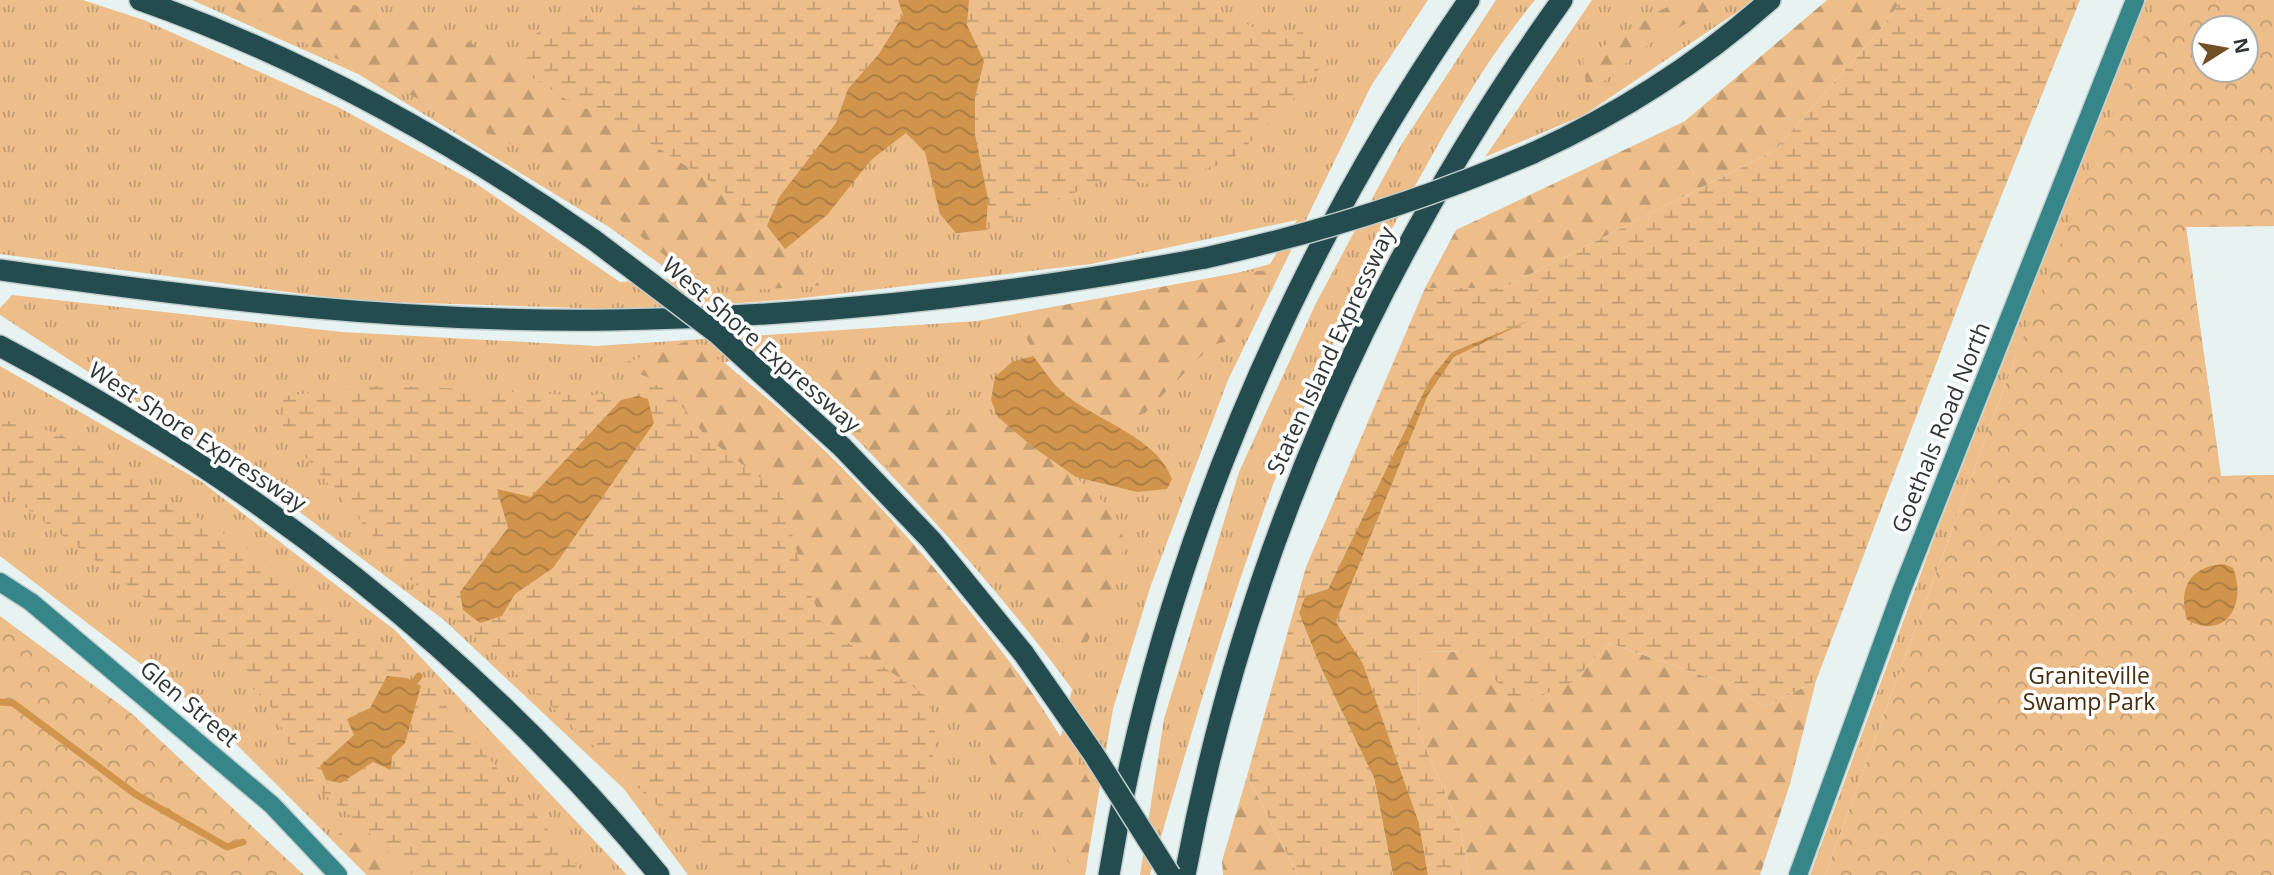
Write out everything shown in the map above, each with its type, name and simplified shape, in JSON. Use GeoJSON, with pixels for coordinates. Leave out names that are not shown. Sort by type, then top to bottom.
{"type":"FeatureCollection","features":[{"type":"Feature","properties":{"kind":"highway","name":"West Shore Expressway"},"geometry":{"type":"LineString","coordinates":[[140,0],[265,51],[366,99],[506,181],[594,240],[718,334],[842,447],[931,540],[1024,654],[1093,753],[1170,875]]}},
{"type":"Feature","properties":{"kind":"highway"},"geometry":{"type":"LineString","coordinates":[[1109,875],[1135,743],[1172,612],[1238,427],[1290,307],[1350,190],[1469,0]]}},
{"type":"Feature","properties":{"kind":"highway","name":"Staten Island Expressway"},"geometry":{"type":"LineString","coordinates":[[1185,875],[1207,762],[1243,632],[1314,438],[1362,332],[1420,220],[1491,101],[1562,0]]}},
{"type":"Feature","properties":{"kind":"highway"},"geometry":{"type":"LineString","coordinates":[[0,270],[164,292],[337,309],[484,318],[610,320],[733,317],[928,301],[1035,287],[1205,258],[1354,220],[1464,182],[1533,153],[1638,98],[1718,43],[1770,0]]}},
{"type":"Feature","properties":{"kind":"highway","name":"West Shore Expressway"},"geometry":{"type":"LineString","coordinates":[[0,346],[79,389],[180,450],[273,513],[356,577],[440,648],[534,736],[659,875]]}},
{"type":"Feature","properties":{"kind":"main road","name":"Goethals Road North"},"geometry":{"type":"LineString","coordinates":[[1798,875],[1901,592],[2135,0]]}},
{"type":"Feature","properties":{"kind":"main road","name":"Glen Street"},"geometry":{"type":"LineString","coordinates":[[0,582],[32,602],[272,805],[338,875]]}},
{"type":"Feature","properties":{"kind":"green space"},"geometry":{"type":"Polygon","coordinates":[[[0,0],[83,0],[144,20],[338,107],[471,180],[620,282],[679,278],[609,227],[358,74],[192,0],[1428,0],[1371,86],[1228,380],[1151,585],[1113,709],[1085,875],[688,875],[624,789],[444,620],[265,486],[0,315],[0,308],[12,295],[342,332],[597,346],[977,321],[1237,273],[1270,264],[1297,220],[1091,264],[795,299],[641,310],[356,301],[0,254],[0,0]],[[776,357],[724,362],[822,449],[927,560],[1010,665],[1060,739],[1072,689],[967,559],[776,357]]]}},
{"type":"Feature","properties":{"kind":"green space"},"geometry":{"type":"Polygon","coordinates":[[[217,0],[336,0],[459,36],[564,98],[620,124],[715,184],[767,226],[785,249],[827,285],[736,291],[673,262],[549,163],[217,0]]]}},
{"type":"Feature","properties":{"kind":"green space"},"geometry":{"type":"Polygon","coordinates":[[[680,0],[898,0],[903,15],[879,54],[848,89],[836,123],[780,196],[767,226],[715,184],[620,124],[564,98],[524,72],[528,38],[561,20],[680,0]]]}},
{"type":"Feature","properties":{"kind":"green space"},"geometry":{"type":"Polygon","coordinates":[[[969,0],[1199,0],[1257,29],[1302,31],[1320,68],[1285,109],[1230,161],[1157,185],[1109,178],[986,230],[988,199],[975,134],[975,98],[984,61],[967,25],[969,0]]]}},
{"type":"Feature","properties":{"kind":"green space"},"geometry":{"type":"Polygon","coordinates":[[[1496,0],[1535,0],[1480,75],[1448,129],[1367,276],[1317,378],[1274,482],[1240,579],[1150,875],[1140,875],[1164,719],[1239,472],[1316,303],[1401,145],[1496,0]]]}},
{"type":"Feature","properties":{"kind":"green space"},"geometry":{"type":"Polygon","coordinates":[[[1592,0],[1755,0],[1584,115],[1485,157],[1592,0]]]}},
{"type":"Feature","properties":{"kind":"green space"},"geometry":{"type":"Polygon","coordinates":[[[1683,0],[1731,0],[1653,41],[1587,95],[1583,59],[1661,10],[1683,0]]]}},
{"type":"Feature","properties":{"kind":"green space"},"geometry":{"type":"Polygon","coordinates":[[[1827,0],[1902,0],[1880,30],[1774,151],[1503,288],[1425,288],[1456,230],[1685,121],[1827,0]]]}},
{"type":"Feature","properties":{"kind":"green space"},"geometry":{"type":"Polygon","coordinates":[[[1902,0],[2080,0],[1974,264],[1816,681],[1765,707],[1738,688],[1609,643],[1574,681],[1517,707],[1473,652],[1419,651],[1418,731],[1460,827],[1469,875],[1428,875],[1419,823],[1363,665],[1336,622],[1428,395],[1454,357],[1515,327],[1452,352],[1430,379],[1328,589],[1305,596],[1299,613],[1320,666],[1374,778],[1393,875],[1298,875],[1247,776],[1306,567],[1425,288],[1503,288],[1774,151],[1880,30],[1902,0]]]}},
{"type":"Feature","properties":{"kind":"green space"},"geometry":{"type":"Polygon","coordinates":[[[2146,0],[2274,0],[2274,226],[2186,227],[2221,476],[2274,475],[2223,505],[2016,356],[1825,875],[1810,875],[1935,535],[2146,0]]]}},
{"type":"Feature","properties":{"kind":"green space","name":"Graniteville Swamp Park"},"geometry":{"type":"Polygon","coordinates":[[[2158,0],[2274,0],[2274,226],[2186,227],[2221,476],[2274,475],[2274,875],[1825,875],[2016,356],[2158,0]]]}},
{"type":"Feature","properties":{"kind":"green space"},"geometry":{"type":"Polygon","coordinates":[[[1271,270],[1233,339],[1211,346],[1145,413],[1115,424],[1078,401],[1054,380],[1035,354],[1016,314],[1237,273],[1271,270]]]}},
{"type":"Feature","properties":{"kind":"green space"},"geometry":{"type":"Polygon","coordinates":[[[691,340],[781,410],[825,451],[908,538],[1018,673],[1097,792],[1085,875],[1081,875],[1031,824],[973,731],[952,713],[826,628],[804,580],[782,494],[707,438],[664,384],[618,365],[691,340]]]}},
{"type":"Feature","properties":{"kind":"green space"},"geometry":{"type":"Polygon","coordinates":[[[776,357],[881,371],[960,420],[998,417],[1033,447],[1076,477],[1109,507],[1125,541],[1109,609],[1077,657],[964,534],[854,436],[776,357]]]}},
{"type":"Feature","properties":{"kind":"green space"},"geometry":{"type":"Polygon","coordinates":[[[0,366],[202,482],[396,631],[627,875],[367,875],[206,714],[0,556],[0,366]]]}},
{"type":"Feature","properties":{"kind":"green space"},"geometry":{"type":"Polygon","coordinates":[[[664,384],[707,438],[782,494],[804,580],[826,628],[929,698],[936,737],[916,855],[906,875],[731,875],[521,678],[412,581],[283,431],[283,396],[388,385],[588,396],[664,384]],[[621,401],[531,497],[478,566],[463,610],[480,623],[502,616],[515,595],[553,568],[654,424],[621,401]]]}},
{"type":"Feature","properties":{"kind":"green space"},"geometry":{"type":"Polygon","coordinates":[[[0,419],[58,433],[251,550],[314,599],[403,660],[428,684],[585,875],[413,875],[358,822],[302,776],[275,711],[221,656],[0,488],[0,419]],[[407,678],[378,688],[354,735],[320,766],[341,783],[373,762],[392,756],[405,743],[421,686],[407,678]]]}},
{"type":"Feature","properties":{"kind":"green space"},"geometry":{"type":"Polygon","coordinates":[[[0,616],[131,713],[304,875],[0,875],[0,616]]]}},
{"type":"Feature","properties":{"kind":"green space"},"geometry":{"type":"Polygon","coordinates":[[[1609,643],[1738,688],[1765,707],[1816,681],[1790,784],[1760,875],[1469,875],[1460,827],[1418,731],[1419,651],[1473,652],[1574,681],[1609,643]]]}},
{"type":"Feature","properties":{"kind":"green space"},"geometry":{"type":"Polygon","coordinates":[[[1247,776],[1298,875],[1223,875],[1222,861],[1247,776]]]}},
{"type":"Feature","properties":{"kind":"green space"},"geometry":{"type":"Polygon","coordinates":[[[358,822],[413,875],[367,875],[331,839],[358,822]]]}},
{"type":"Feature","properties":{"kind":"water"},"geometry":{"type":"Polygon","coordinates":[[[898,0],[969,0],[967,25],[984,61],[975,98],[975,134],[988,199],[986,230],[956,233],[940,214],[925,152],[906,133],[871,160],[827,215],[785,249],[767,226],[780,196],[836,123],[848,89],[879,54],[903,15],[898,0]]]}},
{"type":"Feature","properties":{"kind":"water"},"geometry":{"type":"Polygon","coordinates":[[[1530,320],[1454,357],[1428,395],[1336,622],[1363,664],[1419,823],[1428,875],[1393,875],[1374,778],[1320,666],[1299,613],[1305,596],[1328,589],[1430,379],[1452,352],[1530,320]]]}},
{"type":"Feature","properties":{"kind":"water"},"geometry":{"type":"Polygon","coordinates":[[[1033,356],[1056,386],[1073,401],[1138,439],[1152,451],[1164,464],[1172,479],[1167,489],[1137,492],[1076,477],[1033,447],[998,417],[991,400],[995,377],[1012,362],[1033,356]]]}},
{"type":"Feature","properties":{"kind":"water"},"geometry":{"type":"Polygon","coordinates":[[[638,396],[648,399],[654,423],[553,568],[515,594],[502,616],[480,623],[463,610],[460,592],[508,528],[497,489],[531,497],[621,400],[638,396]]]}},
{"type":"Feature","properties":{"kind":"water"},"geometry":{"type":"Polygon","coordinates":[[[2224,564],[2233,568],[2237,581],[2235,605],[2230,615],[2213,626],[2187,620],[2184,598],[2189,581],[2203,569],[2224,564]]]}},
{"type":"Feature","properties":{"kind":"water"},"geometry":{"type":"Polygon","coordinates":[[[387,676],[407,678],[421,686],[405,743],[392,756],[391,770],[373,762],[341,783],[326,780],[320,766],[354,735],[347,719],[370,708],[387,676]]]}},
{"type":"Feature","properties":{"kind":"waterway"},"geometry":{"type":"LineString","coordinates":[[409,689],[419,676]]}},
{"type":"Feature","properties":{"kind":"waterway"},"geometry":{"type":"LineString","coordinates":[[0,702],[13,703],[135,794],[227,847],[243,842]]}}]}
